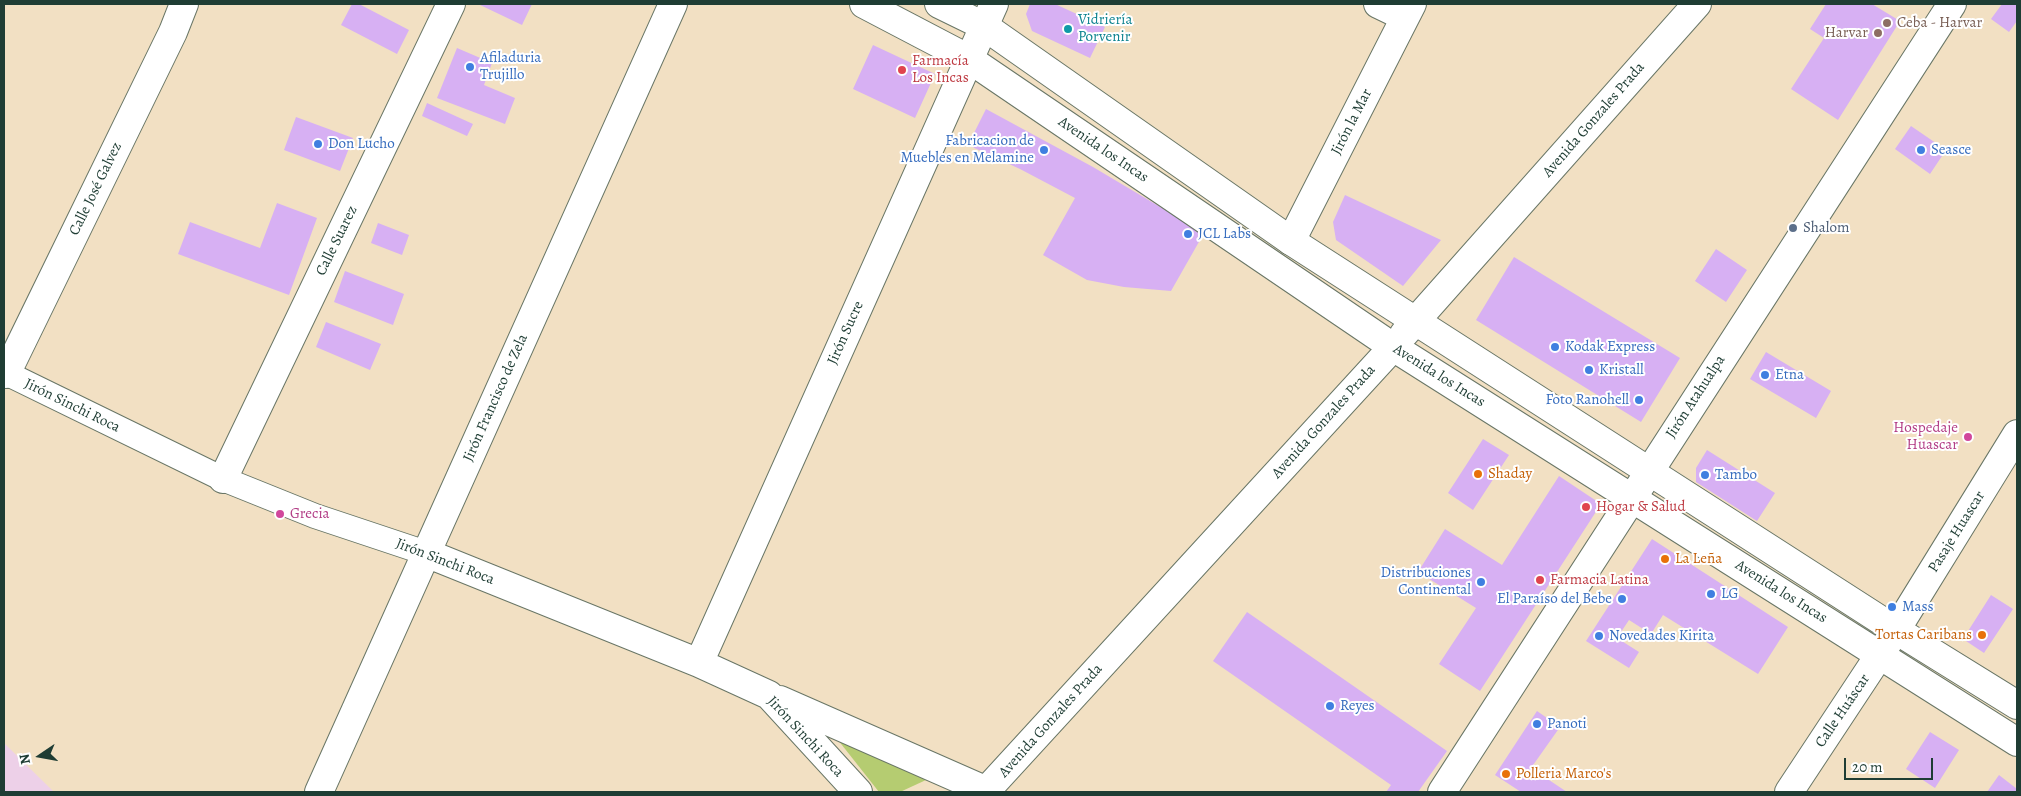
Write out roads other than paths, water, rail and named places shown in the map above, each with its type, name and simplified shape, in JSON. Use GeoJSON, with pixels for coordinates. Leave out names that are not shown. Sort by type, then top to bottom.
{"type":"FeatureCollection","features":[{"type":"Feature","properties":{"kind":"street","name":"Calle José Galvez"},"geometry":{"type":"LineString","coordinates":[[5,373],[173,32],[184,4]]}},
{"type":"Feature","properties":{"kind":"street","name":"Calle Suarez"},"geometry":{"type":"LineString","coordinates":[[223,479],[451,4]]}},
{"type":"Feature","properties":{"kind":"street","name":"Jirón Francisco de Zela"},"geometry":{"type":"LineString","coordinates":[[319,792],[673,4]]}},
{"type":"Feature","properties":{"kind":"street","name":"Avenida los Incas"},"geometry":{"type":"LineString","coordinates":[[864,4],[969,59],[1393,347],[2017,742]]}},
{"type":"Feature","properties":{"kind":"street","name":"Avenida los Incas"},"geometry":{"type":"LineString","coordinates":[[939,4],[989,15],[1291,241],[1896,630],[2017,705]]}},
{"type":"Feature","properties":{"kind":"street"},"geometry":{"type":"LineString","coordinates":[[1378,4],[1408,10]]}},
{"type":"Feature","properties":{"kind":"street","name":"Avenida Gonzales Prada"},"geometry":{"type":"LineString","coordinates":[[769,696],[986,792],[1417,321],[1696,4]]}},
{"type":"Feature","properties":{"kind":"street","name":"Jirón Atahualpa"},"geometry":{"type":"LineString","coordinates":[[1450,790],[1631,497],[1952,4]]}},
{"type":"Feature","properties":{"kind":"street","name":"Jirón la Mar"},"geometry":{"type":"LineString","coordinates":[[1291,241],[1408,10]]}},
{"type":"Feature","properties":{"kind":"street","name":"Jirón Sucre"},"geometry":{"type":"LineString","coordinates":[[699,663],[989,15]]}},
{"type":"Feature","properties":{"kind":"street","name":"Jirón Sinchi Roca"},"geometry":{"type":"LineString","coordinates":[[5,373],[223,479],[315,516],[426,553],[699,663],[769,696],[858,792]]}},
{"type":"Feature","properties":{"kind":"street","name":"Pasaje Huascar"},"geometry":{"type":"LineString","coordinates":[[1896,630],[2017,434]]}},
{"type":"Feature","properties":{"kind":"street","name":"Calle Huáscar"},"geometry":{"type":"LineString","coordinates":[[1789,792],[1896,630]]}},
{"type":"Feature","properties":{"kind":"place","name":"Ceba - Harvar"},"geometry":{"type":"Point","coordinates":[1887,23]}},
{"type":"Feature","properties":{"kind":"place","name":"Vidriería Porvenir"},"geometry":{"type":"Point","coordinates":[1068,29]}},
{"type":"Feature","properties":{"kind":"place","name":"Harvar"},"geometry":{"type":"Point","coordinates":[1878,33]}},
{"type":"Feature","properties":{"kind":"place","name":"Afiladuria Trujillo"},"geometry":{"type":"Point","coordinates":[470,67]}},
{"type":"Feature","properties":{"kind":"place","name":"Farmacía Los Incas"},"geometry":{"type":"Point","coordinates":[902,70]}},
{"type":"Feature","properties":{"kind":"place","name":"Don Lucho"},"geometry":{"type":"Point","coordinates":[318,144]}},
{"type":"Feature","properties":{"kind":"place","name":"Fabricacion de Muebles en Melamine"},"geometry":{"type":"Point","coordinates":[1044,150]}},
{"type":"Feature","properties":{"kind":"place","name":"Seasce"},"geometry":{"type":"Point","coordinates":[1921,150]}},
{"type":"Feature","properties":{"kind":"place","name":"Shalom"},"geometry":{"type":"Point","coordinates":[1793,228]}},
{"type":"Feature","properties":{"kind":"place","name":"JCL Labs"},"geometry":{"type":"Point","coordinates":[1188,234]}},
{"type":"Feature","properties":{"kind":"place","name":"Kodak Express"},"geometry":{"type":"Point","coordinates":[1555,347]}},
{"type":"Feature","properties":{"kind":"place","name":"Kristall"},"geometry":{"type":"Point","coordinates":[1589,370]}},
{"type":"Feature","properties":{"kind":"place","name":"Etna"},"geometry":{"type":"Point","coordinates":[1765,375]}},
{"type":"Feature","properties":{"kind":"place","name":"Foto Ranohell"},"geometry":{"type":"Point","coordinates":[1639,400]}},
{"type":"Feature","properties":{"kind":"place","name":"Hospedaje Huascar"},"geometry":{"type":"Point","coordinates":[1968,437]}},
{"type":"Feature","properties":{"kind":"place","name":"Shaday"},"geometry":{"type":"Point","coordinates":[1478,474]}},
{"type":"Feature","properties":{"kind":"place","name":"Tambo"},"geometry":{"type":"Point","coordinates":[1705,475]}},
{"type":"Feature","properties":{"kind":"place","name":"Hogar & Salud"},"geometry":{"type":"Point","coordinates":[1586,507]}},
{"type":"Feature","properties":{"kind":"place","name":"Grecia"},"geometry":{"type":"Point","coordinates":[280,514]}},
{"type":"Feature","properties":{"kind":"place","name":"La Leña"},"geometry":{"type":"Point","coordinates":[1665,559]}},
{"type":"Feature","properties":{"kind":"place","name":"Farmacia Latina"},"geometry":{"type":"Point","coordinates":[1540,580]}},
{"type":"Feature","properties":{"kind":"place","name":"Distribuciones Continental"},"geometry":{"type":"Point","coordinates":[1481,582]}},
{"type":"Feature","properties":{"kind":"place","name":"LG"},"geometry":{"type":"Point","coordinates":[1711,594]}},
{"type":"Feature","properties":{"kind":"place","name":"El Paraíso del Bebe"},"geometry":{"type":"Point","coordinates":[1622,599]}},
{"type":"Feature","properties":{"kind":"place","name":"Mass"},"geometry":{"type":"Point","coordinates":[1892,607]}},
{"type":"Feature","properties":{"kind":"place","name":"Tortas Caribans"},"geometry":{"type":"Point","coordinates":[1982,635]}},
{"type":"Feature","properties":{"kind":"place","name":"Novedades Kirita"},"geometry":{"type":"Point","coordinates":[1599,636]}},
{"type":"Feature","properties":{"kind":"place","name":"Reyes"},"geometry":{"type":"Point","coordinates":[1330,706]}},
{"type":"Feature","properties":{"kind":"place","name":"Panoti"},"geometry":{"type":"Point","coordinates":[1537,724]}},
{"type":"Feature","properties":{"kind":"place","name":"Polleria Marco's"},"geometry":{"type":"Point","coordinates":[1506,774]}}]}
